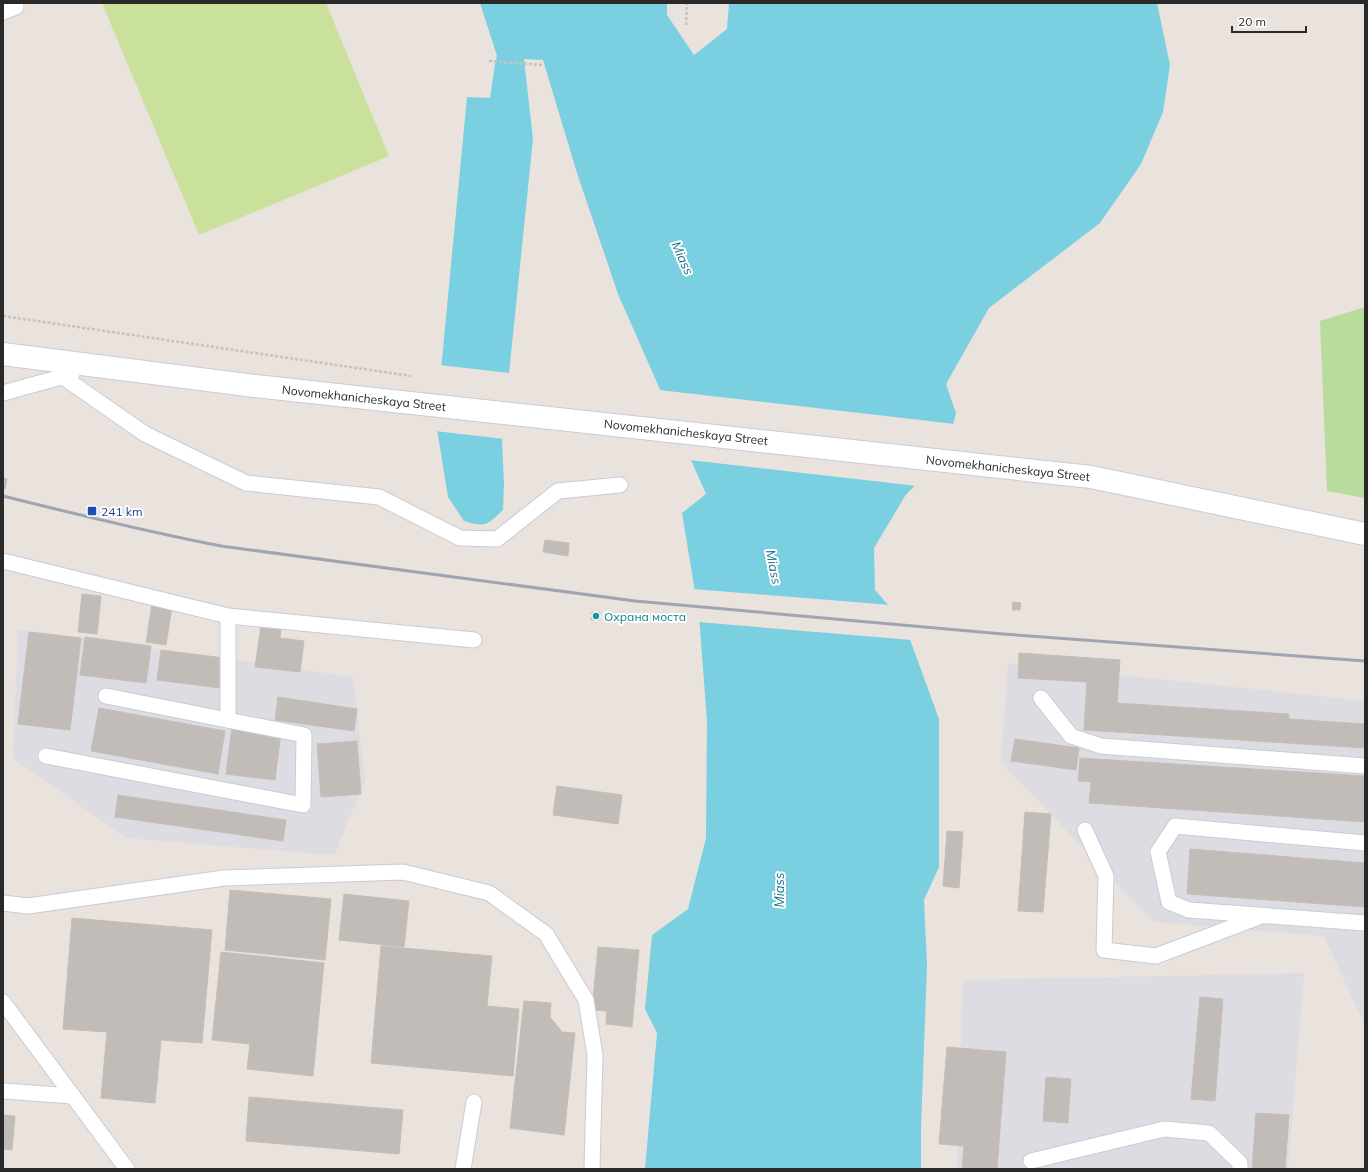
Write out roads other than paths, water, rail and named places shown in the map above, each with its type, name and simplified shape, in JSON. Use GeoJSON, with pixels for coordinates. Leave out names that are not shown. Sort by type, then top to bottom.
{"type":"FeatureCollection","features":[{"type":"Feature","properties":{"kind":"main road","name":"Novomekhanicheskaya Street"},"geometry":{"type":"LineString","coordinates":[[3,354],[255,386],[1091,477],[1365,534]]}},
{"type":"Feature","properties":{"kind":"lane"},"geometry":{"type":"LineString","coordinates":[[3,393],[101,366]]}},
{"type":"Feature","properties":{"kind":"lane"},"geometry":{"type":"LineString","coordinates":[[63,377],[145,434],[246,483],[379,497],[460,538],[497,538],[558,491],[620,485]]}},
{"type":"Feature","properties":{"kind":"lane"},"geometry":{"type":"LineString","coordinates":[[3,561],[228,616],[474,640]]}},
{"type":"Feature","properties":{"kind":"lane"},"geometry":{"type":"LineString","coordinates":[[228,616],[228,720]]}},
{"type":"Feature","properties":{"kind":"lane"},"geometry":{"type":"LineString","coordinates":[[46,756],[303,805],[304,735],[106,696]]}},
{"type":"Feature","properties":{"kind":"lane"},"geometry":{"type":"LineString","coordinates":[[1041,698],[1071,736],[1102,746],[1365,766]]}},
{"type":"Feature","properties":{"kind":"lane"},"geometry":{"type":"LineString","coordinates":[[1365,843],[1175,826],[1158,852],[1169,902],[1190,910],[1365,924]]}},
{"type":"Feature","properties":{"kind":"lane"},"geometry":{"type":"LineString","coordinates":[[1085,830],[1106,876],[1104,950],[1156,956],[1264,916]]}},
{"type":"Feature","properties":{"kind":"lane"},"geometry":{"type":"LineString","coordinates":[[3,903],[28,906],[224,878],[403,872],[489,893],[546,934],[586,1000],[595,1055],[592,1169]]}},
{"type":"Feature","properties":{"kind":"lane"},"geometry":{"type":"LineString","coordinates":[[3,1002],[127,1169]]}},
{"type":"Feature","properties":{"kind":"lane"},"geometry":{"type":"LineString","coordinates":[[3,1091],[73,1096]]}},
{"type":"Feature","properties":{"kind":"lane"},"geometry":{"type":"LineString","coordinates":[[462,1169],[474,1102]]}},
{"type":"Feature","properties":{"kind":"lane"},"geometry":{"type":"LineString","coordinates":[[1031,1162],[1164,1129],[1209,1134],[1240,1163],[1240,1169]]}},
{"type":"Feature","properties":{"kind":"water","name":"Miass"},"geometry":{"type":"Polygon","coordinates":[[[480,3],[667,3],[667,15],[694,55],[727,29],[729,3],[1157,3],[1170,65],[1163,112],[1141,164],[1100,223],[989,308],[946,384],[956,413],[946,452],[905,496],[874,548],[875,590],[904,623],[939,719],[939,867],[924,900],[927,965],[921,1128],[921,1169],[645,1169],[657,1033],[645,1009],[652,935],[688,909],[706,838],[707,721],[699,616],[682,513],[706,494],[618,294],[577,173],[543,60],[524,59],[533,139],[502,442],[504,483],[503,510],[486,524],[482,525],[471,523],[464,521],[448,497],[436,423],[467,97],[490,98],[497,56],[480,3]]]}},
{"type":"Feature","properties":{"kind":"railway"},"geometry":{"type":"LineString","coordinates":[[3,496],[139,529],[221,546],[635,601],[1003,634],[1365,661]]}},
{"type":"Feature","properties":{"kind":"place","name":"241 km"},"geometry":{"type":"Point","coordinates":[92,511]}},
{"type":"Feature","properties":{"kind":"place","name":"Охрана моста"},"geometry":{"type":"Point","coordinates":[596,616]}}]}
